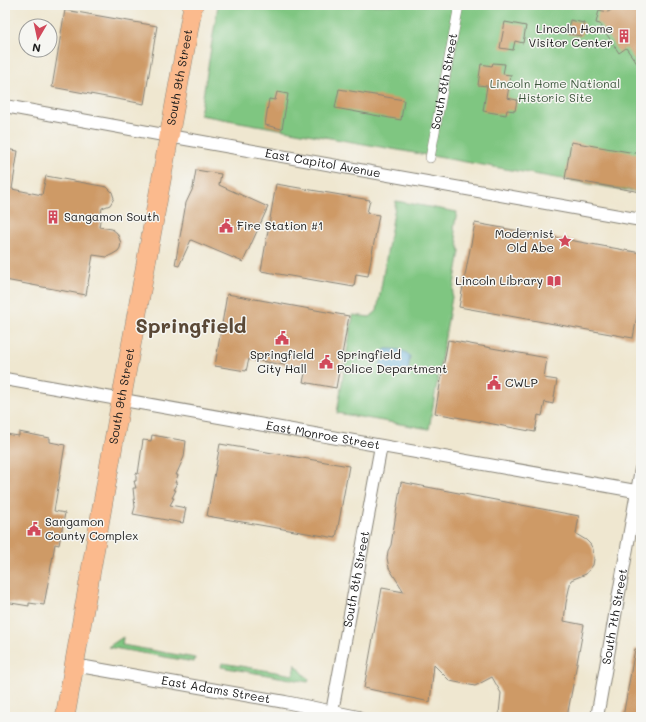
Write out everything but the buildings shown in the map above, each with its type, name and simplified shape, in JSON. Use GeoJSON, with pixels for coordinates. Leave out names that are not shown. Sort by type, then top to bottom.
{"type":"FeatureCollection","features":[{"type":"Feature","properties":{"kind":"main road","name":"South 9th Street"},"geometry":{"type":"LineString","coordinates":[[65,717],[193,5]]}},
{"type":"Feature","properties":{"kind":"street","name":"South 8th Street"},"geometry":{"type":"LineString","coordinates":[[430,158],[459,5]]}},
{"type":"Feature","properties":{"kind":"street","name":"East Capitol Avenue"},"geometry":{"type":"LineString","coordinates":[[5,106],[641,220]]}},
{"type":"Feature","properties":{"kind":"street","name":"East Monroe Street"},"geometry":{"type":"LineString","coordinates":[[5,379],[639,492]]}},
{"type":"Feature","properties":{"kind":"street","name":"South 8th Street"},"geometry":{"type":"LineString","coordinates":[[332,712],[381,446]]}},
{"type":"Feature","properties":{"kind":"street","name":"South 7th Street"},"geometry":{"type":"LineString","coordinates":[[597,717],[639,492],[641,469]]}},
{"type":"Feature","properties":{"kind":"street","name":"East Adams Street"},"geometry":{"type":"LineString","coordinates":[[74,665],[296,704],[358,717]]}},
{"type":"Feature","properties":{"kind":"green space","name":"Lincoln Home National Historic Site"},"geometry":{"type":"Polygon","coordinates":[[[218,5],[641,5],[641,193],[200,115],[218,5]]]}},
{"type":"Feature","properties":{"kind":"green space"},"geometry":{"type":"Polygon","coordinates":[[[396,201],[457,212],[454,228],[460,251],[429,429],[337,413],[353,315],[370,317],[377,311],[396,201]]]}},
{"type":"Feature","properties":{"kind":"green space"},"geometry":{"type":"Polygon","coordinates":[[[123,637],[122,645],[195,658],[194,662],[108,647],[123,637]]]}},
{"type":"Feature","properties":{"kind":"green space"},"geometry":{"type":"Polygon","coordinates":[[[222,663],[293,675],[295,664],[309,680],[308,682],[221,667],[222,663]]]}},
{"type":"Feature","properties":{"kind":"water"},"geometry":{"type":"Polygon","coordinates":[[[386,349],[396,349],[410,356],[408,371],[406,374],[395,374],[382,369],[380,366],[383,351],[386,349]]]}},
{"type":"Feature","properties":{"kind":"place","name":"Lincoln Home Visitor Center"},"geometry":{"type":"Point","coordinates":[624,36]}},
{"type":"Feature","properties":{"kind":"place","name":"Sangamon South"},"geometry":{"type":"Point","coordinates":[53,217]}},
{"type":"Feature","properties":{"kind":"place","name":"Fire Station #1"},"geometry":{"type":"Point","coordinates":[226,226]}},
{"type":"Feature","properties":{"kind":"place","name":"Modernist Old Abe"},"geometry":{"type":"Point","coordinates":[565,241]}},
{"type":"Feature","properties":{"kind":"place","name":"Lincoln Library"},"geometry":{"type":"Point","coordinates":[554,281]}},
{"type":"Feature","properties":{"kind":"place","name":"Springfield City Hall"},"geometry":{"type":"Point","coordinates":[282,338]}},
{"type":"Feature","properties":{"kind":"place","name":"Springfield Police Department"},"geometry":{"type":"Point","coordinates":[326,362]}},
{"type":"Feature","properties":{"kind":"place","name":"CWLP"},"geometry":{"type":"Point","coordinates":[494,383]}},
{"type":"Feature","properties":{"kind":"place","name":"Sangamon County Complex"},"geometry":{"type":"Point","coordinates":[34,529]}},
{"type":"Feature","properties":{"kind":"district","name":"Springfield"},"geometry":{"type":"Point","coordinates":[191,326]}}]}
